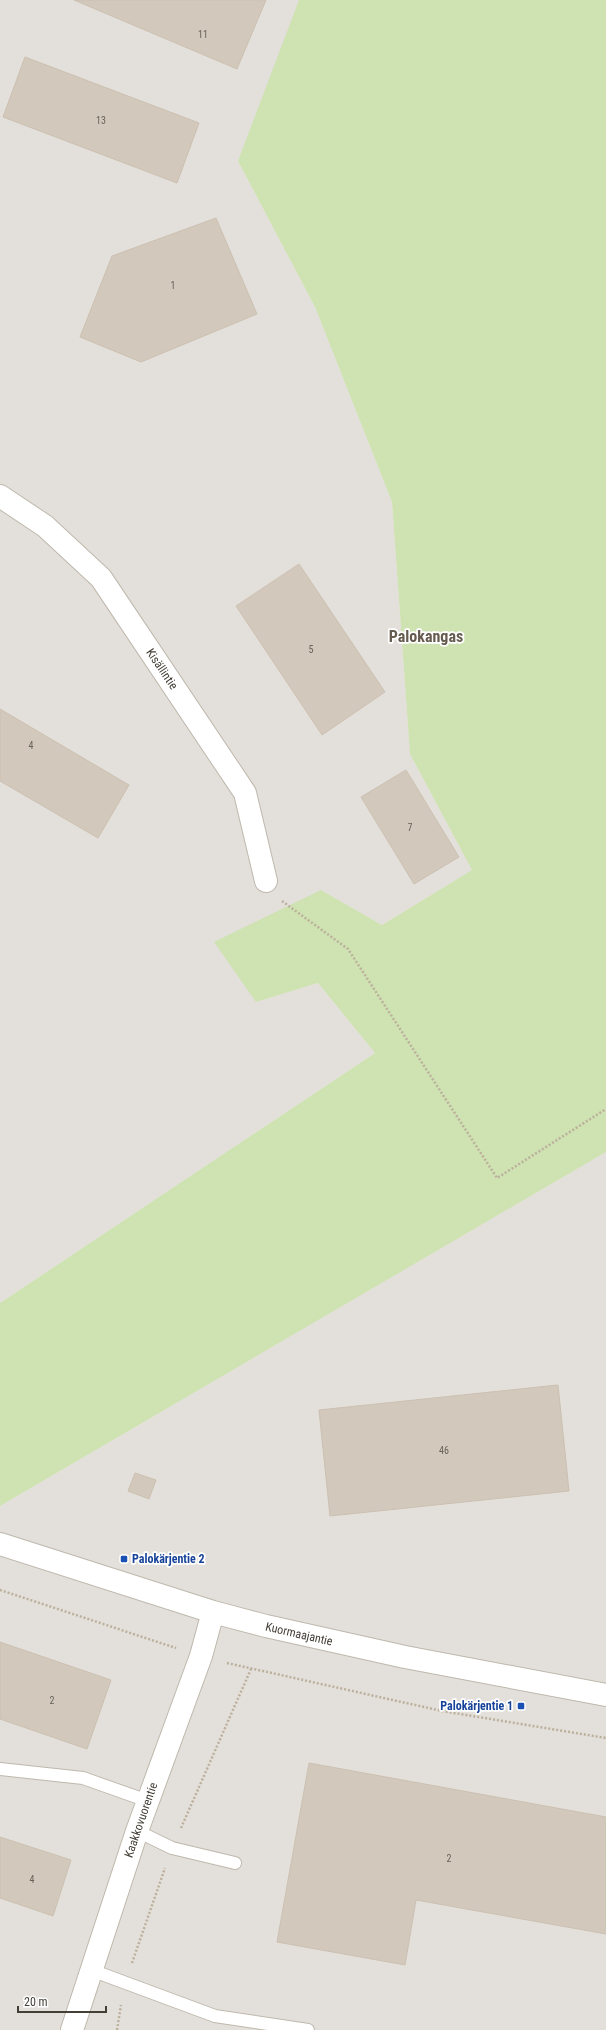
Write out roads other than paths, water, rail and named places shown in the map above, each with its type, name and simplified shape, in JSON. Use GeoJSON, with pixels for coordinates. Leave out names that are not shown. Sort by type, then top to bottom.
{"type":"FeatureCollection","features":[{"type":"Feature","properties":{"kind":"street","name":"Kisällintie"},"geometry":{"type":"LineString","coordinates":[[0,496],[45,526],[101,578],[244,793],[266,881]]}},
{"type":"Feature","properties":{"kind":"street","name":"Kuormaajantie"},"geometry":{"type":"LineString","coordinates":[[0,1544],[213,1612],[346,1645],[606,1695]]}},
{"type":"Feature","properties":{"kind":"street","name":"Kaakkovuorentie"},"geometry":{"type":"LineString","coordinates":[[72,2030],[137,1831],[201,1656],[213,1612]]}},
{"type":"Feature","properties":{"kind":"lane"},"geometry":{"type":"LineString","coordinates":[[0,1769],[83,1778],[148,1800]]}},
{"type":"Feature","properties":{"kind":"lane"},"geometry":{"type":"LineString","coordinates":[[137,1831],[172,1848],[235,1863]]}},
{"type":"Feature","properties":{"kind":"lane"},"geometry":{"type":"LineString","coordinates":[[91,1970],[215,2016],[308,2030]]}},
{"type":"Feature","properties":{"kind":"place","name":"Palokärjentie 2"},"geometry":{"type":"Point","coordinates":[124,1559]}},
{"type":"Feature","properties":{"kind":"place","name":"Palokärjentie 1"},"geometry":{"type":"Point","coordinates":[521,1706]}},
{"type":"Feature","properties":{"kind":"district","name":"Palokangas"},"geometry":{"type":"Point","coordinates":[426,636]}}]}
